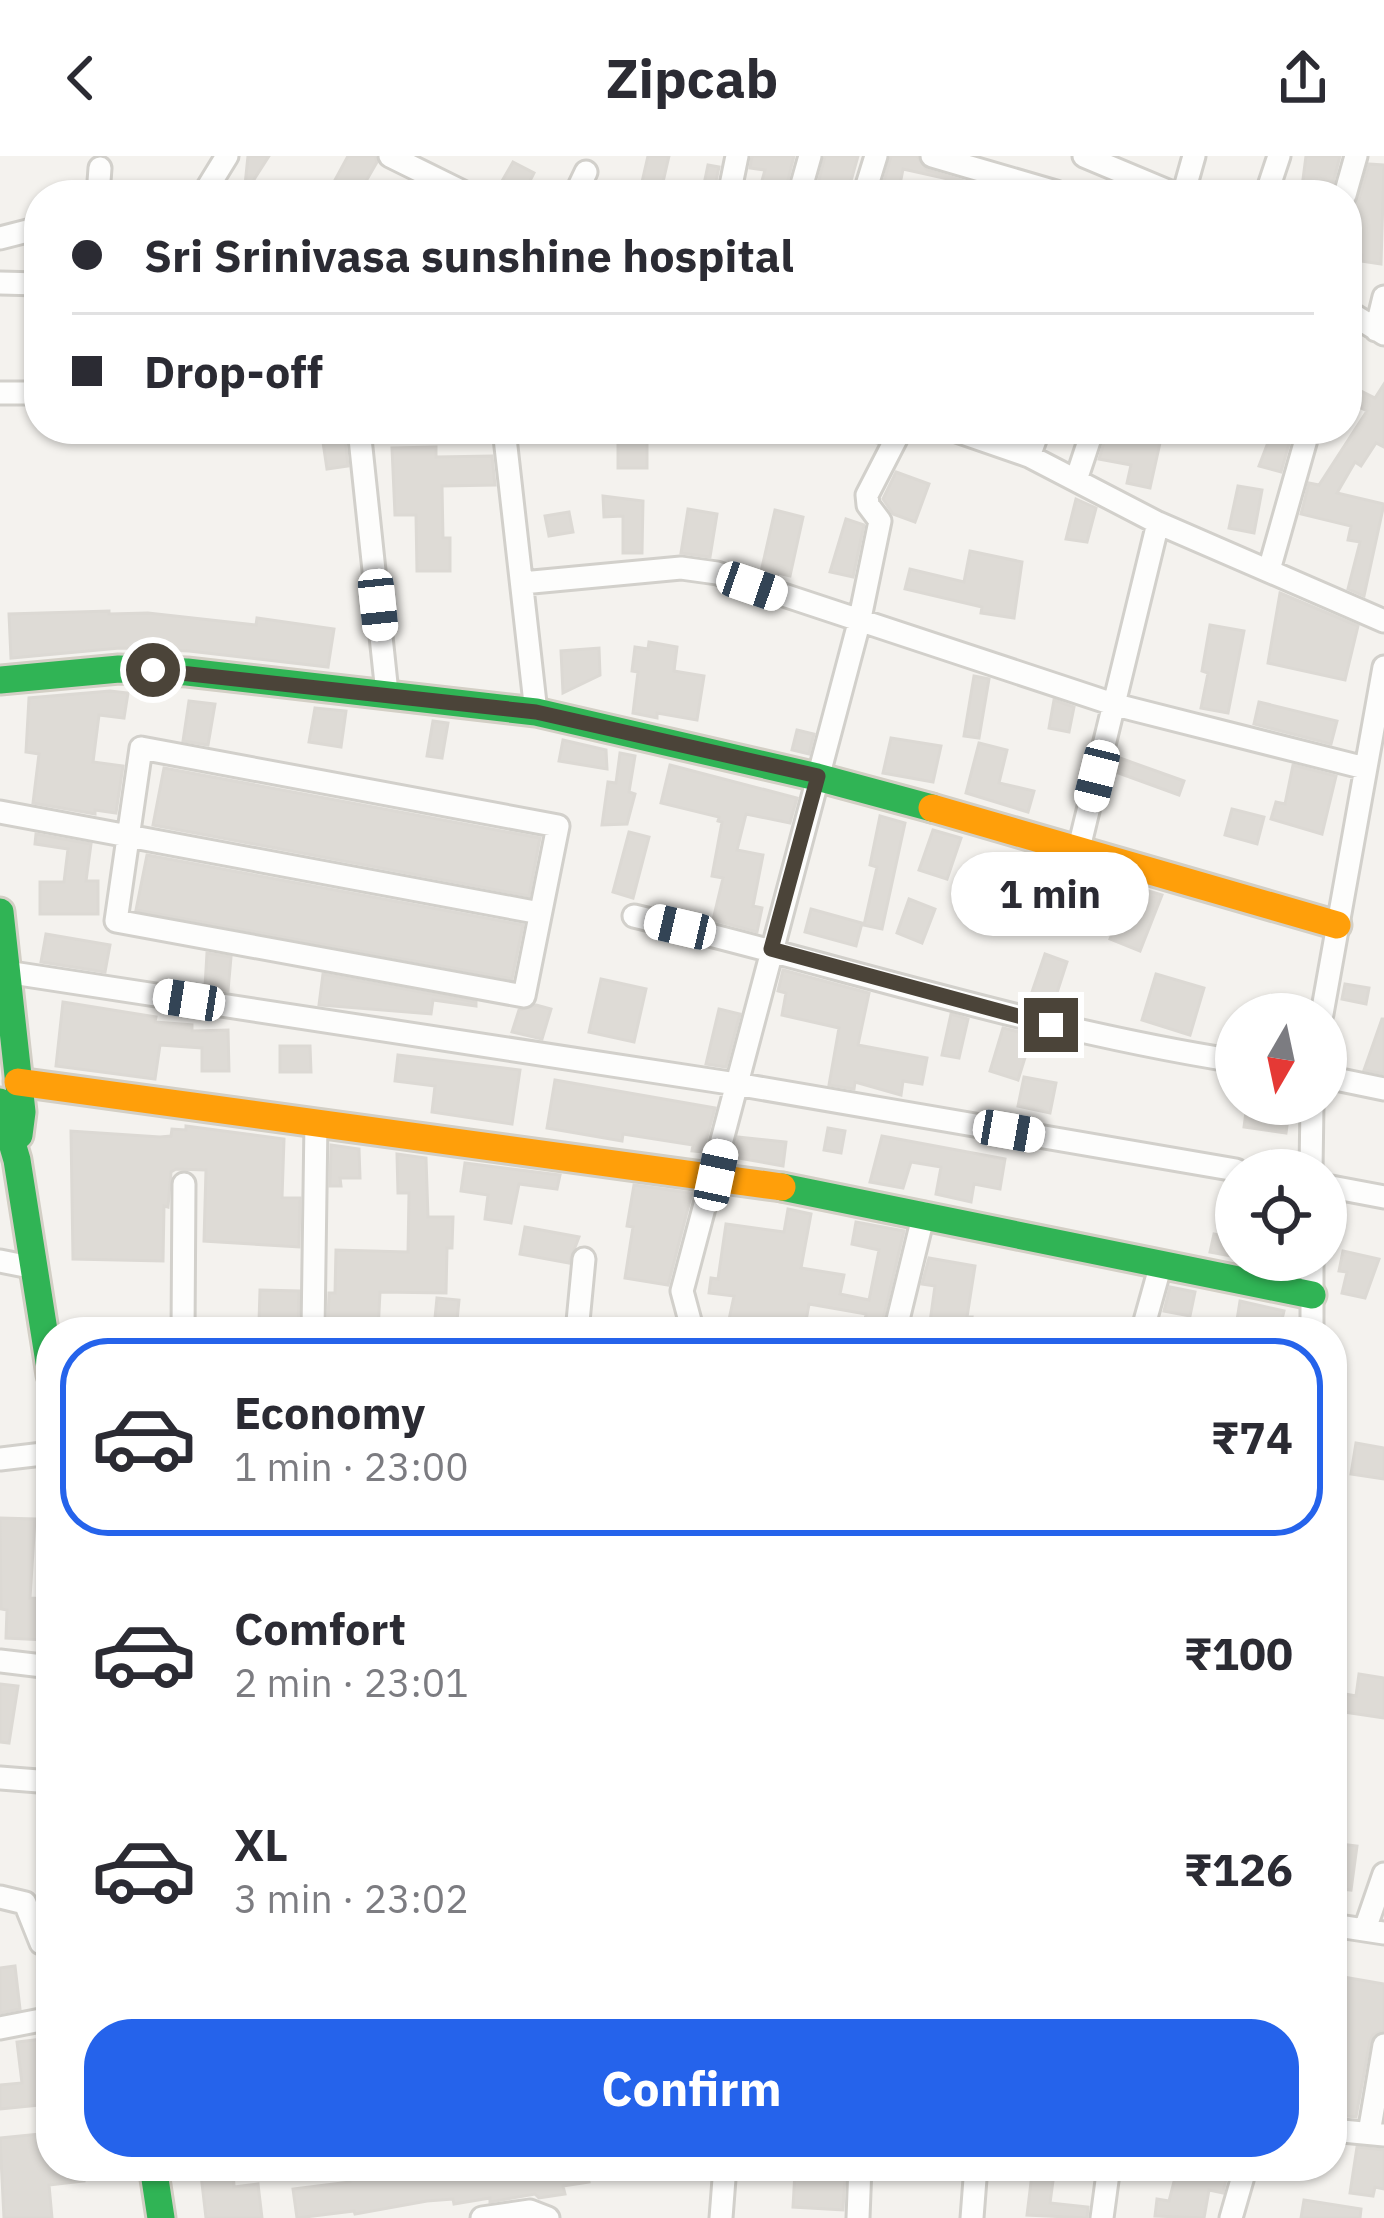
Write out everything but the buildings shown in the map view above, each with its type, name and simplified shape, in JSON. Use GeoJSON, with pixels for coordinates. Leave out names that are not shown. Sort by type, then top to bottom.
{"type":"FeatureCollection","features":[{"type":"Feature","properties":{"kind":"main road"},"geometry":{"type":"LineString","coordinates":[[0,680],[119,669],[187,672],[536,712],[818,776],[1337,925]]}},
{"type":"Feature","properties":{"kind":"main road"},"geometry":{"type":"LineString","coordinates":[[0,912],[7,972],[8,1104],[42,1317]]}},
{"type":"Feature","properties":{"kind":"main road"},"geometry":{"type":"LineString","coordinates":[[8,1104],[316,1121],[716,1175],[1312,1294]]}},
{"type":"Feature","properties":{"kind":"main road"},"geometry":{"type":"LineString","coordinates":[[156,2181],[161,2218]]}},
{"type":"Feature","properties":{"kind":"street"},"geometry":{"type":"LineString","coordinates":[[390,156],[439,180]]}},
{"type":"Feature","properties":{"kind":"street"},"geometry":{"type":"LineString","coordinates":[[932,156],[965,160],[989,180]]}},
{"type":"Feature","properties":{"kind":"street"},"geometry":{"type":"LineString","coordinates":[[1084,156],[1114,161],[1151,180]]}},
{"type":"Feature","properties":{"kind":"street"},"geometry":{"type":"LineString","coordinates":[[99,180],[100,168]]}},
{"type":"Feature","properties":{"kind":"street"},"geometry":{"type":"LineString","coordinates":[[582,180],[586,172]]}},
{"type":"Feature","properties":{"kind":"street"},"geometry":{"type":"LineString","coordinates":[[1380,332],[1384,297]]}},
{"type":"Feature","properties":{"kind":"street"},"geometry":{"type":"LineString","coordinates":[[361,444],[387,693]]}},
{"type":"Feature","properties":{"kind":"street"},"geometry":{"type":"LineString","coordinates":[[506,444],[536,712]]}},
{"type":"Feature","properties":{"kind":"street"},"geometry":{"type":"LineString","coordinates":[[689,1317],[682,1291],[859,623],[880,521],[867,495],[893,444]]}},
{"type":"Feature","properties":{"kind":"street"},"geometry":{"type":"LineString","coordinates":[[994,444],[1029,456],[1158,523],[1384,621]]}},
{"type":"Feature","properties":{"kind":"street"},"geometry":{"type":"LineString","coordinates":[[1029,456],[1033,444]]}},
{"type":"Feature","properties":{"kind":"street"},"geometry":{"type":"LineString","coordinates":[[1076,480],[1088,444]]}},
{"type":"Feature","properties":{"kind":"street"},"geometry":{"type":"LineString","coordinates":[[1268,570],[1305,444]]}},
{"type":"Feature","properties":{"kind":"street"},"geometry":{"type":"LineString","coordinates":[[1079,848],[1158,523]]}},
{"type":"Feature","properties":{"kind":"street"},"geometry":{"type":"LineString","coordinates":[[522,583],[681,568],[717,573],[1115,705],[1365,768]]}},
{"type":"Feature","properties":{"kind":"street"},"geometry":{"type":"LineString","coordinates":[[1326,993],[1384,667]]}},
{"type":"Feature","properties":{"kind":"street"},"geometry":{"type":"LineString","coordinates":[[141,748],[558,826],[524,996],[116,922],[128,836],[141,748]]}},
{"type":"Feature","properties":{"kind":"street"},"geometry":{"type":"LineString","coordinates":[[0,812],[540,913]]}},
{"type":"Feature","properties":{"kind":"street"},"geometry":{"type":"LineString","coordinates":[[634,916],[1051,1025],[1215,1057]]}},
{"type":"Feature","properties":{"kind":"street"},"geometry":{"type":"LineString","coordinates":[[7,972],[736,1084],[1215,1166]]}},
{"type":"Feature","properties":{"kind":"street"},"geometry":{"type":"LineString","coordinates":[[1347,1081],[1384,1089]]}},
{"type":"Feature","properties":{"kind":"street"},"geometry":{"type":"LineString","coordinates":[[314,1317],[316,1121]]}},
{"type":"Feature","properties":{"kind":"street"},"geometry":{"type":"LineString","coordinates":[[183,1317],[184,1184]]}},
{"type":"Feature","properties":{"kind":"street"},"geometry":{"type":"LineString","coordinates":[[1347,1190],[1384,1197]]}},
{"type":"Feature","properties":{"kind":"street"},"geometry":{"type":"LineString","coordinates":[[899,1317],[924,1213]]}},
{"type":"Feature","properties":{"kind":"street"},"geometry":{"type":"LineString","coordinates":[[578,1317],[584,1258]]}},
{"type":"Feature","properties":{"kind":"street"},"geometry":{"type":"LineString","coordinates":[[0,1261],[34,1268]]}},
{"type":"Feature","properties":{"kind":"street"},"geometry":{"type":"LineString","coordinates":[[1146,1317],[1161,1264]]}},
{"type":"Feature","properties":{"kind":"street"},"geometry":{"type":"LineString","coordinates":[[1312,1281],[1312,1317]]}},
{"type":"Feature","properties":{"kind":"street"},"geometry":{"type":"LineString","coordinates":[[0,1460],[36,1455]]}},
{"type":"Feature","properties":{"kind":"street"},"geometry":{"type":"LineString","coordinates":[[0,1661],[36,1665]]}},
{"type":"Feature","properties":{"kind":"street"},"geometry":{"type":"LineString","coordinates":[[0,1778],[36,1781]]}},
{"type":"Feature","properties":{"kind":"street"},"geometry":{"type":"LineString","coordinates":[[1375,1931],[1384,1874]]}},
{"type":"Feature","properties":{"kind":"street"},"geometry":{"type":"LineString","coordinates":[[0,1897],[25,1903],[36,1930]]}},
{"type":"Feature","properties":{"kind":"street"},"geometry":{"type":"LineString","coordinates":[[0,2029],[36,2021]]}},
{"type":"Feature","properties":{"kind":"street"},"geometry":{"type":"LineString","coordinates":[[1376,2134],[1384,2045]]}},
{"type":"Feature","properties":{"kind":"street"},"geometry":{"type":"LineString","coordinates":[[721,2218],[724,2181]]}},
{"type":"Feature","properties":{"kind":"street"},"geometry":{"type":"LineString","coordinates":[[857,2218],[859,2181]]}},
{"type":"Feature","properties":{"kind":"street"},"geometry":{"type":"LineString","coordinates":[[972,2218],[975,2181]]}},
{"type":"Feature","properties":{"kind":"street"},"geometry":{"type":"LineString","coordinates":[[1102,2218],[1107,2181]]}},
{"type":"Feature","properties":{"kind":"street"},"geometry":{"type":"LineString","coordinates":[[1231,2218],[1242,2181]]}},
{"type":"Feature","properties":{"kind":"street"},"geometry":{"type":"LineString","coordinates":[[482,2218],[530,2211],[548,2218]]}},
{"type":"Feature","properties":{"kind":"traffic: fast"},"geometry":{"type":"LineString","coordinates":[[0,680],[119,669],[187,672],[536,712],[932,808]]}},
{"type":"Feature","properties":{"kind":"traffic: fast"},"geometry":{"type":"LineString","coordinates":[[0,912],[22,1112],[19,1135]]}},
{"type":"Feature","properties":{"kind":"traffic: fast"},"geometry":{"type":"LineString","coordinates":[[0,1102],[17,1160],[42,1317]]}},
{"type":"Feature","properties":{"kind":"traffic: fast"},"geometry":{"type":"LineString","coordinates":[[782,1187],[1312,1295]]}},
{"type":"Feature","properties":{"kind":"traffic: fast"},"geometry":{"type":"LineString","coordinates":[[155,2181],[161,2218]]}},
{"type":"Feature","properties":{"kind":"traffic: slow"},"geometry":{"type":"LineString","coordinates":[[932,808],[1337,925]]}},
{"type":"Feature","properties":{"kind":"traffic: slow"},"geometry":{"type":"LineString","coordinates":[[18,1082],[782,1187]]}},
{"type":"Feature","properties":{"kind":"route"},"geometry":{"type":"LineString","coordinates":[[153,670],[536,712],[818,776],[771,949],[1051,1025]]}}]}
